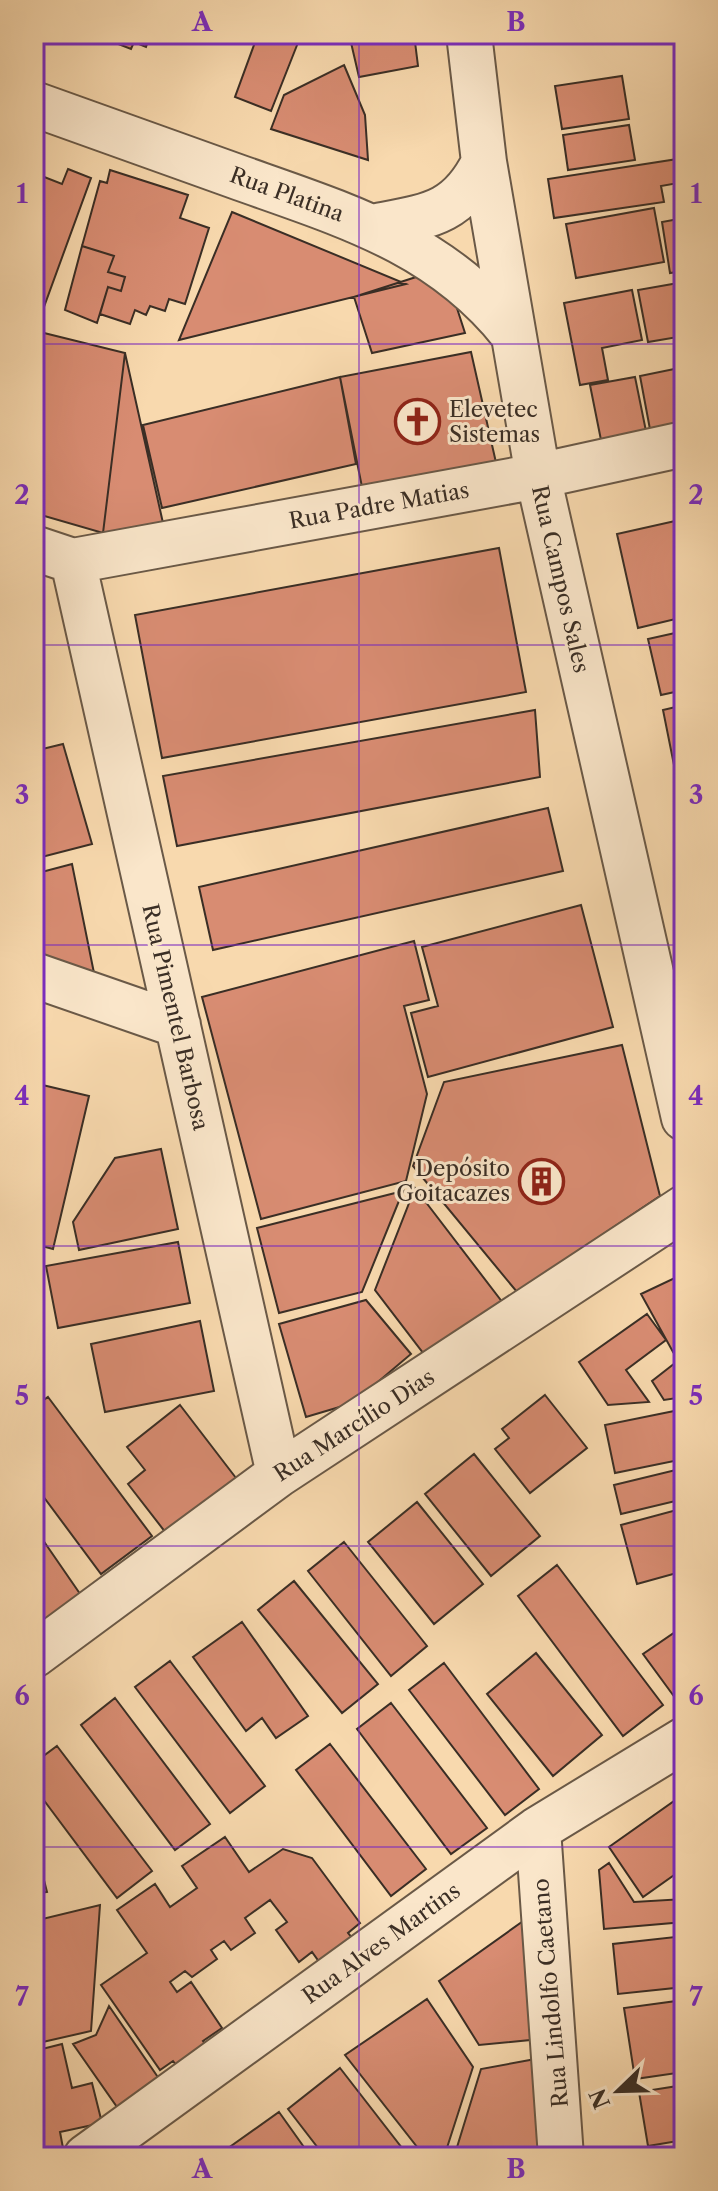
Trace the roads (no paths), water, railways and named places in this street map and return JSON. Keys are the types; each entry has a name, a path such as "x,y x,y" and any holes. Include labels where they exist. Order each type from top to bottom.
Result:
{"street":[{"name":"Rua Campos Sales","path":"469,34 484,162 538,476 684,1118"},
{"name":"Rua Platina","path":"34,104 377,226 459,278 489,304 512,333"},
{"path":"377,226 415,219 450,206 471,188 484,162"},
{"name":"Rua Padre Matias","path":"53,554 538,476 684,444"},
{"name":"Rua Pimentel Barbosa","path":"53,554 178,1025 279,1474"},
{"path":"34,975 178,1025"},
{"name":"Rua Marcílio Dias","path":"34,1655 279,1474 684,1208"},
{"name":"Rua Alves Martins","path":"86,2157 538,1829 684,1740"},
{"name":"Rua Lindolfo Caetano","path":"538,1829 561,2157"}],"place":[{"name":"Elevetec Sistemas","path":"418,422"},
{"name":"Depósito Goitacazes","path":"541,1181"}]}
